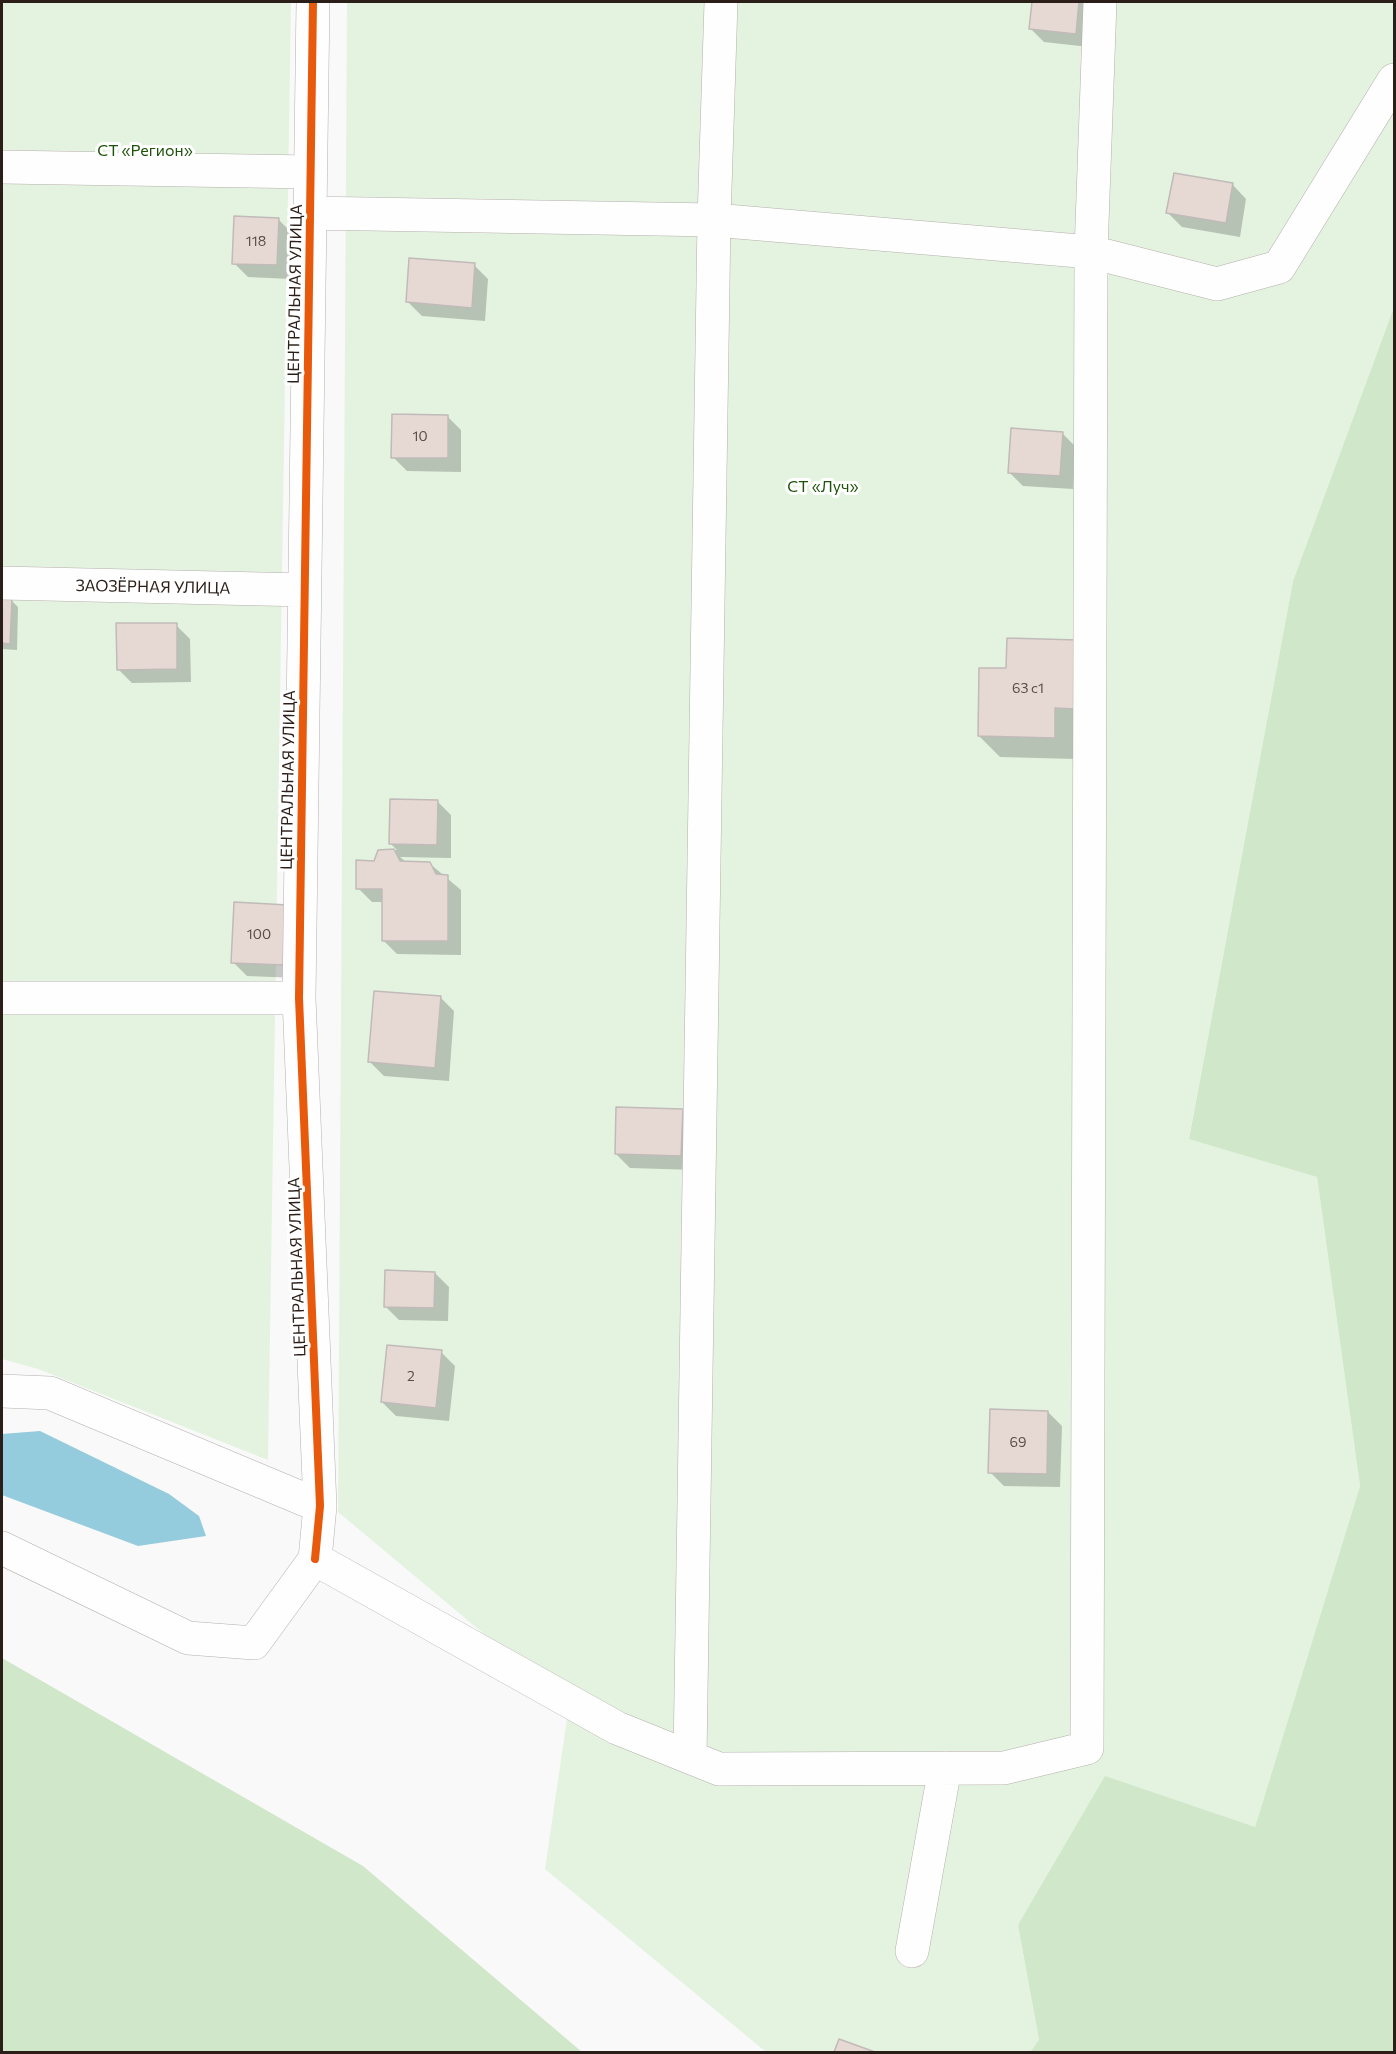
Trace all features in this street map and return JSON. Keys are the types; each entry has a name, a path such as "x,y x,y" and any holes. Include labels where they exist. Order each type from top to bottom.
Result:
{"street":[{"name":"ЦЕНТРАЛЬНАЯ УЛИЦА","path":"313,2 299,998 320,1506 315,1559"},
{"path":"690,1757 714,220 721,2"},
{"path":"2,1548 188,1638 254,1643 315,1559 617,1728 719,1769 1005,1768 1087,1748 1091,252 1100,2"},
{"path":"310,213 714,220 1091,252 1217,284 1279,267 1395,80"},
{"path":"2,167 311,172"},
{"name":"ЗАОЗЁРНАЯ УЛИЦА","path":"2,583 304,590"},
{"path":"2,998 299,998"},
{"path":"2,1391 50,1393 320,1506"},
{"path":"912,1951 945,1768"}],"green space":[{"name":"СТ «Регион»","path":"2,2 291,2 268,1460 38,1369 2,1359"},
{"name":"СТ «Луч»","path":"347,2 1394,2 1394,307 1293,581 1189,1138 1317,1177 1360,1486 1255,1827 1018,1925 1039,2040 1030,2052 766,2052 545,1869 569,1705 338,1512"},
{"path":"1394,307 1394,2052 1030,2052 1039,2040 1018,1925 1105,1776 1255,1827 1360,1486 1317,1177 1189,1139 1293,581"},
{"path":"2,1658 363,1866 582,2052 2,2052"}],"water":[{"path":"40,1431 169,1494 199,1516 206,1536 138,1546 2,1495 2,1434"}],"building":[{"path":"1032,2 1079,2 1076,34 1029,29"},
{"path":"1174,173 1233,183 1226,223 1166,213"},
{"path":"234,216 279,218 277,265 232,264"},
{"path":"409,258 475,263 472,308 406,302"},
{"path":"392,414 448,415 448,458 391,458"},
{"path":"1011,428 1063,432 1060,476 1008,473"},
{"path":"2,598 12,599 10,644 2,643"},
{"path":"116,623 177,623 177,669 117,670"},
{"path":"1007,638 1078,640 1076,709 1055,708 1055,738 978,736 979,668 1006,668"},
{"path":"390,799 438,800 437,845 389,844"},
{"path":"394,849 400,861 430,862 436,874 448,875 448,941 382,941 382,889 356,889 356,860 374,861 378,850"},
{"path":"234,902 288,905 285,965 231,963"},
{"path":"374,991 441,996 435,1068 368,1062"},
{"path":"616,1107 683,1109 681,1156 615,1154"},
{"path":"385,1270 435,1272 434,1308 384,1307"},
{"path":"387,1345 442,1350 436,1408 381,1402"},
{"path":"990,1409 1048,1411 1047,1474 988,1473"},
{"path":"839,2039 875,2052 834,2052"}],"cycle path":[{"path":"313,2 299,998 320,1506 315,1559"}]}
